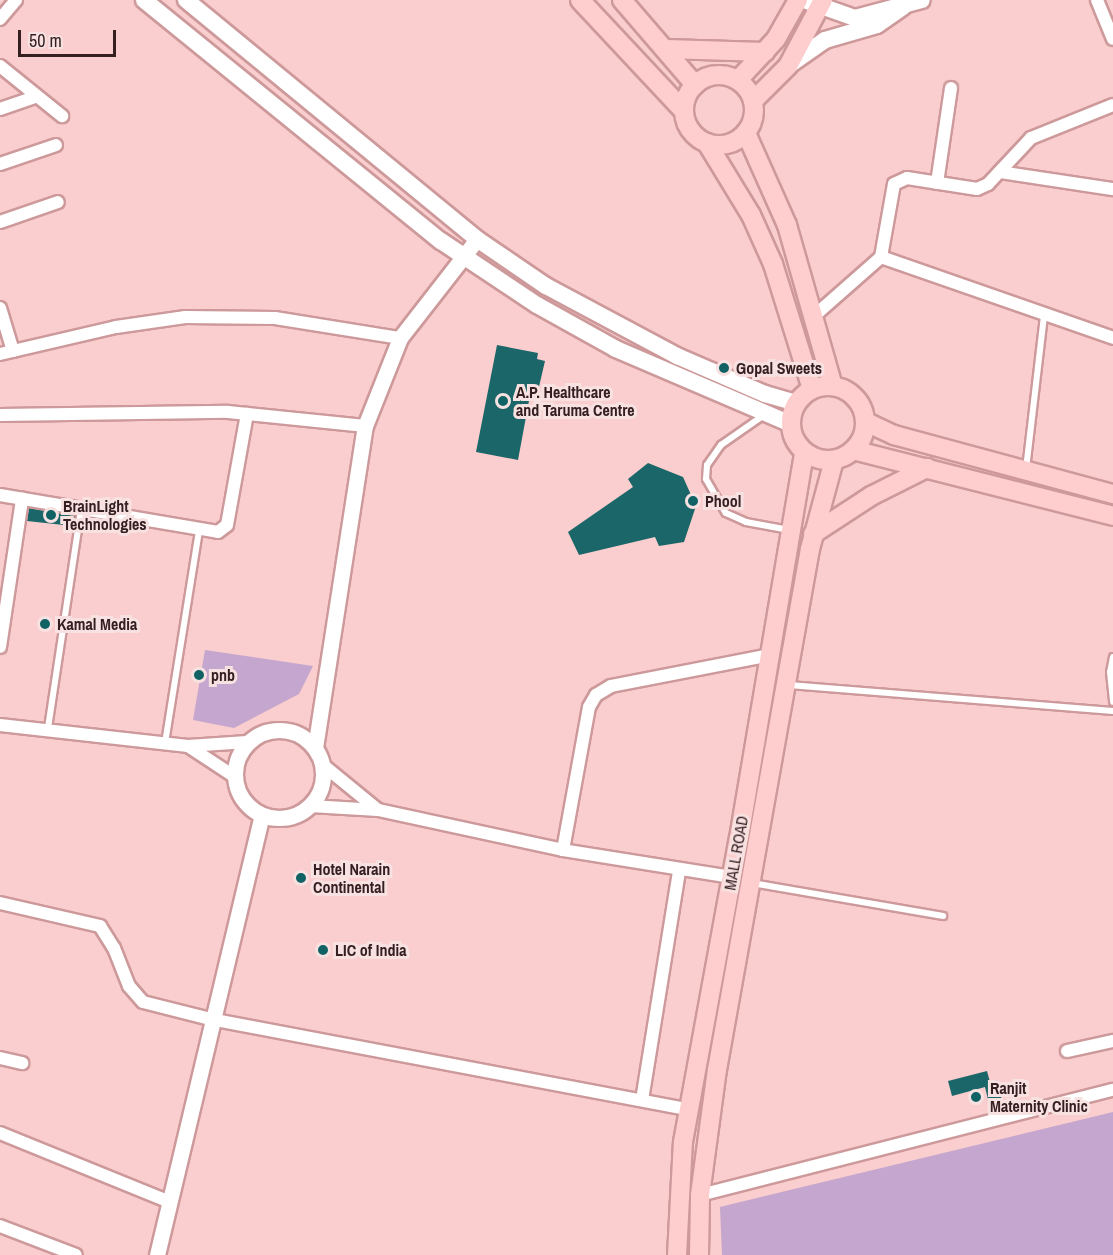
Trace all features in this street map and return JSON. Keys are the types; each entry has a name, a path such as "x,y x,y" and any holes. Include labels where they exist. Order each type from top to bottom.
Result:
{"main road":[{"path":"144,0 461,256 537,305 616,349 769,412 791,424"},
{"path":"186,0 477,239 546,286 631,333 765,394 796,403"},
{"path":"580,0 684,111 689,127 707,143 751,215 773,264 812,389"},
{"path":"622,0 695,85"},
{"path":"739,79 765,52 798,0"},
{"path":"788,66 815,2 855,18 903,7 922,0"},
{"path":"753,101 788,66 825,40 877,25 903,7"},
{"path":"666,49 765,52"},
{"path":"684,111 687,95 695,85 713,75 739,79 753,101 753,118 746,133 732,142 707,143"},
{"path":"746,133 787,225 833,386"},
{"path":"833,386 852,394 859,402 866,422 860,442 853,450 834,460 804,452 792,434 791,424 796,403 812,389 833,386"},
{"path":"866,422 894,435 1113,494"},
{"path":"853,450 1113,516"},
{"name":"MALL ROAD","path":"677,1255 678,1185 688,1109 732,877 804,452"},
{"name":"MALL ROAD","path":"699,1255 700,1195 717,1070 813,534 834,460"},
{"path":"813,534 871,496 927,468"}],"street":[{"path":"0,19 16,0"},
{"path":"1096,0 1113,39"},
{"path":"0,66 63,116"},
{"path":"937,183 951,88"},
{"path":"0,109 37,96"},
{"path":"814,316 881,257 894,184 907,178 977,189 1000,172 1031,138 1113,105"},
{"path":"0,164 56,146"},
{"path":"1000,172 1113,189"},
{"path":"0,222 58,202"},
{"path":"315,748 319,704 365,426 400,338 461,256 477,239"},
{"path":"881,257 1113,338"},
{"path":"0,308 13,351"},
{"path":"0,354 116,327 185,317 275,318 400,338"},
{"path":"0,415 247,414 365,426"},
{"path":"0,495 218,532 226,525 247,414"},
{"path":"0,647 22,499"},
{"path":"563,850 588,706 596,695 611,686 771,654"},
{"path":"297,732 319,704"},
{"path":"0,725 48,728 188,746 247,742"},
{"path":"323,765 321,787 310,806 293,816 262,815 249,806 238,792 235,777 236,763 247,742 260,733 278,729 297,732 315,748 323,765 378,810"},
{"path":"188,746 235,777"},
{"path":"310,806 378,810 563,850 732,877"},
{"path":"157,1255 210,1019 262,815"},
{"path":"642,1101 679,870"},
{"path":"0,903 91,921 106,933 136,996 210,1019 688,1109"},
{"path":"1067,1051 1113,1041"},
{"path":"0,1058 22,1063"},
{"path":"700,1195 1113,1090"},
{"path":"0,1133 170,1203"},
{"path":"0,1226 76,1255"}],"lane":[{"path":"1026,469 1044,315"},
{"path":"769,412 721,445 707,465 706,479 726,513 746,522 792,531"},
{"path":"48,728 81,509"},
{"path":"165,743 199,530"},
{"path":"1113,657 1110,672 1113,702"},
{"path":"785,685 1113,711"},
{"path":"751,883 943,916"}],"shaded area":[{"path":"205,650 313,666 299,694 234,728 193,720"},
{"path":"1113,1112 1113,1255 722,1255 720,1207"}],"building":[{"path":"497,345 538,353 537,359 545,361 538,391 531,390 518,460 476,452"},
{"path":"648,463 683,477 696,506 684,542 659,546 655,537 579,555 568,532 633,487 628,479"},
{"path":"29,508 75,516 73,526 27,521"},
{"path":"987,1071 990,1082 997,1080 1004,1109 991,1112 985,1087 952,1096 948,1081"}],"place":[{"name":"Gopal Sweets","path":"724,368"},
{"name":"A.P. Healthcare and Taruma Centre","path":"503,401"},
{"name":"Phool","path":"693,501"},
{"name":"BrainLight Technologies","path":"51,515"},
{"name":"Kamal Media","path":"45,624"},
{"name":"pnb","path":"199,675"},
{"name":"Hotel Narain Continental","path":"301,878"},
{"name":"LIC of India","path":"323,950"},
{"name":"Ranjit Maternity Clinic","path":"976,1097"}]}
